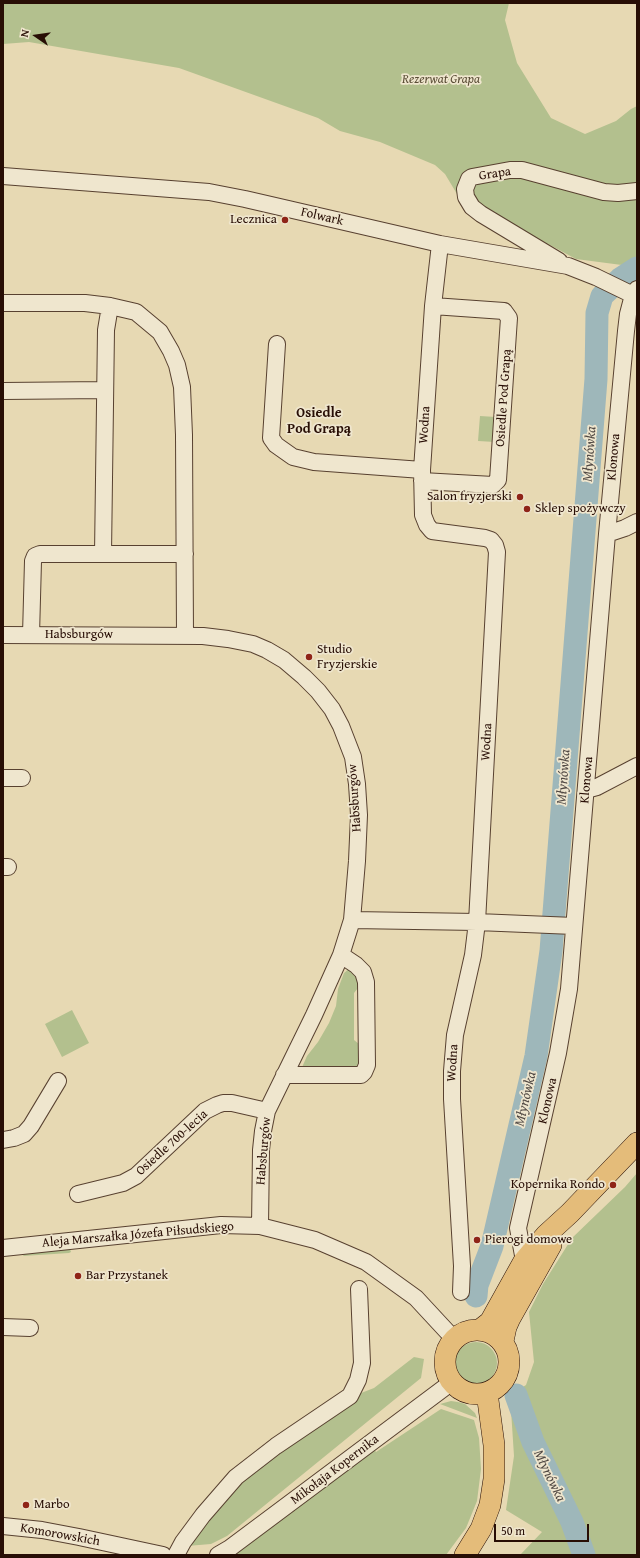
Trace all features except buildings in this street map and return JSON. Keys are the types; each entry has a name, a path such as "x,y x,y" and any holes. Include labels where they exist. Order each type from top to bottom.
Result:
{"main road":[{"path":"481,1329 490,1322 498,1311 524,1261 546,1235 570,1213 637,1143"},
{"path":"503,1341 506,1327 510,1318 570,1213"},
{"path":"481,1329 493,1333 503,1341 508,1350 510,1361 509,1371 497,1388 488,1393 468,1393 459,1389 452,1382 447,1374 445,1356 448,1347 454,1339 466,1331 481,1329"},
{"path":"465,1555 481,1529 490,1506 494,1479 494,1445 488,1393"}],"street":[{"name":"Grapa","path":"568,266 481,214 472,207 466,197 465,189 469,179 472,177 510,170 522,170 604,192 618,193 637,191"},
{"name":"Folwark","path":"3,176 209,192 440,244 568,266 631,291"},
{"name":"Wodna","path":"440,244 433,306 422,476 423,515 427,525 432,531 485,538 491,540 495,545 497,552 477,922 473,955 455,1035 452,1071 452,1099 462,1266 461,1292"},
{"name":"Klonowa","path":"524,1261 518,1228 558,1054 569,990 607,534 631,291"},
{"path":"3,302 84,303 110,306 136,312 160,332 177,365 182,387 184,421 185,635"},
{"path":"103,554 106,330 110,306"},
{"name":"Osiedle Pod Grapą","path":"278,344 271,438 276,445 293,457 314,462 493,485 498,480 509,318 504,311 433,306"},
{"path":"3,391 105,390"},
{"path":"607,534 637,522"},
{"path":"31,635 33,561 35,556 40,554 185,554"},
{"name":"Habsburgów","path":"3,635 185,635 228,639 252,644 267,650 284,660 304,677 318,690 332,709 341,726 353,757 357,784 359,815 352,920 342,955 267,1111 262,1131 260,1226"},
{"path":"586,790 597,788 637,766"},
{"path":"3,778 22,778"},
{"path":"352,920 477,922 574,926"},
{"path":"284,1075 361,1075 364,1072 367,1065 366,982 363,972 342,955"},
{"path":"3,1140 24,1134 32,1126 58,1081"},
{"name":"Osiedle 700-lecia","path":"78,1194 123,1183 136,1176 205,1111 217,1105 232,1103 267,1111"},
{"name":"Aleja Marszałka Józefa Piłsudskiego","path":"3,1248 221,1225 260,1226 315,1240 366,1262 416,1298 454,1339"},
{"path":"176,1555 183,1542 203,1515 236,1477 276,1446 350,1396 358,1380 362,1363 359,1289"},
{"path":"3,1327 30,1328"},
{"name":"Mikołaja Kopernika","path":"218,1555 230,1548 452,1382"},
{"name":"Komorowskich","path":"3,1526 50,1531 146,1553 163,1555"}],"green space":[{"name":"Rezerwat Grapa","path":"3,3 509,3 505,20 517,63 551,118 585,134 616,121 637,106 637,267 576,259 548,244 522,238 460,188 457,194 445,174 435,165 380,142 340,131 318,118 179,68 29,42 3,44"},
{"path":"480,416 496,417 495,442 478,441"},
{"path":"350,968 362,983 354,993 354,1040 364,1048 358,1064 355,1069 300,1072 307,1056 318,1042 329,1023 336,1006 338,989 344,973"},
{"path":"72,1010 89,1043 62,1057 45,1024"},
{"path":"637,1173 637,1555 520,1555 542,1532 506,1510 514,1456 510,1395 526,1385 534,1362 529,1312 543,1284 572,1238 625,1187"},
{"path":"70,1249 71,1252 69,1253 23,1256 25,1253"},
{"path":"476,1342 491,1348 497,1363 491,1378 476,1384 461,1378 455,1363 461,1348"},
{"path":"414,1357 424,1359 421,1378 227,1536 211,1544 187,1546 239,1479 356,1395 374,1388"},
{"path":"451,1401 465,1404 475,1413 477,1418 440,1404"},
{"path":"441,1409 474,1420 479,1438 481,1469 477,1501 466,1528 446,1555 234,1555 374,1449 376,1452"}],"waterway":[{"name":"Młynówka","path":"476,1296 477,1285 492,1246 536,1056 551,951 596,379 597,313 602,296 620,279 637,268"},
{"name":"Młynówka","path":"516,1395 533,1442 572,1522 584,1555"}],"place":[{"name":"Lecznica","path":"285,220"},
{"name":"Salon fryzjerski","path":"520,497"},
{"name":"Sklep spożywczy","path":"527,509"},
{"name":"Studio Fryzjerskie","path":"309,657"},
{"name":"Kopernika Rondo","path":"613,1185"},
{"name":"Pierogi domowe","path":"477,1240"},
{"name":"Bar Przystanek","path":"78,1276"},
{"name":"Marbo","path":"26,1505"}],"district":[{"name":"Osiedle Pod Grapą","path":"319,422"}]}
